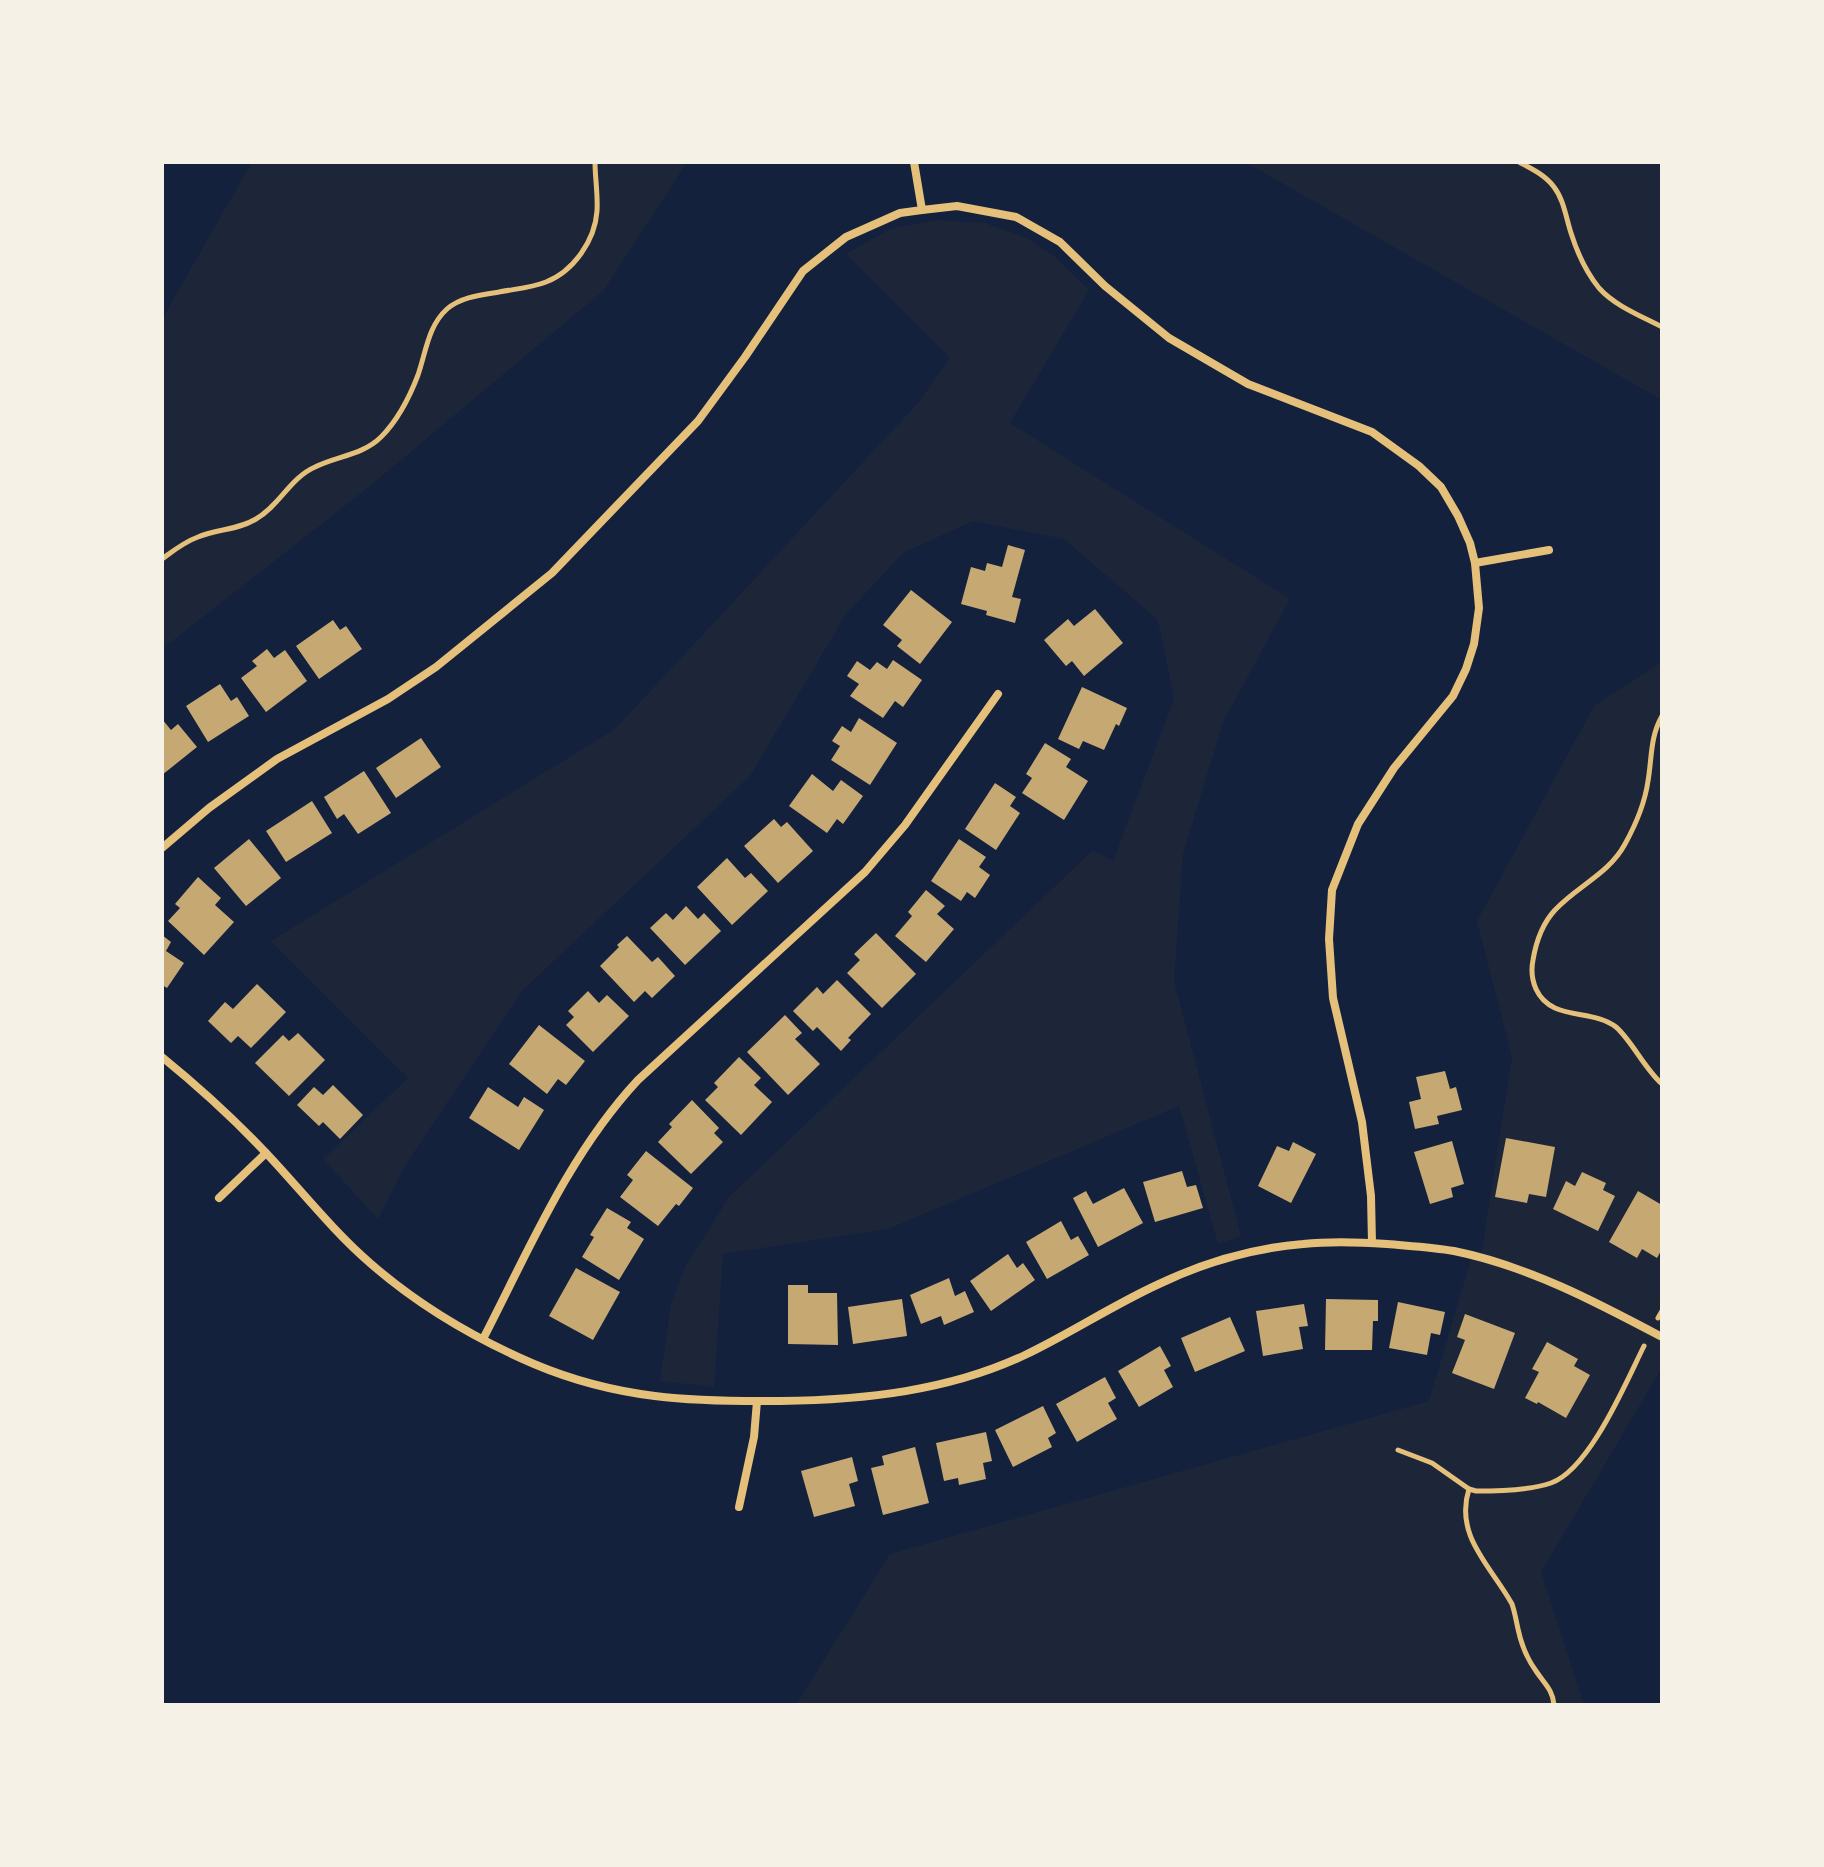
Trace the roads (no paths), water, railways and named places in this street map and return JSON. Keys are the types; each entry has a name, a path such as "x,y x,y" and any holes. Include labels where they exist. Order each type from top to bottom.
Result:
{"street":[{"path":"914,162 922,210"},
{"path":"162,848 209,808 277,759 388,699 436,667 552,573 698,421 803,271 846,237 900,213 922,210 957,206 1016,217 1060,242 1105,286 1169,338 1248,384 1372,432 1419,466 1441,487 1470,543 1477,574 1479,608 1474,644 1466,669 1453,696 1394,768 1358,824 1332,890 1329,939 1333,998 1362,1122 1371,1196 1372,1243"},
{"path":"1475,563 1549,550"},
{"path":"483,1339 563,1184 616,1104 638,1080 865,872 905,825 998,694"},
{"path":"162,1057 216,1103 371,1264 437,1312 483,1339 569,1378 642,1396 810,1400 879,1395 962,1379 1024,1355 1162,1282 1220,1261 1275,1248 1334,1242 1429,1247 1481,1258 1566,1289 1662,1337"},
{"path":"219,1198 266,1153"},
{"path":"739,1507 754,1437 757,1401"}],"lane":[{"path":"162,559 187,541 260,518 311,468 357,452 378,440 393,423 409,395 432,327 447,309 467,298 547,282 566,269 587,245 592,234 597,207 595,162"},
{"path":"1519,162 1544,177 1557,190 1577,250 1600,288 1633,313 1662,327"},
{"path":"1662,716 1654,732 1645,794 1626,844 1607,868 1571,894 1547,919 1535,948 1532,965 1533,981 1546,1003 1561,1011 1601,1019 1616,1027 1662,1084"},
{"path":"1658,1318 1662,1311"},
{"path":"1398,1450 1432,1463 1469,1489 1486,1491 1553,1483 1567,1474 1601,1430 1644,1346"},
{"path":"1469,1489 1465,1513 1471,1539 1512,1604 1525,1649 1553,1696 1554,1705"}]}
